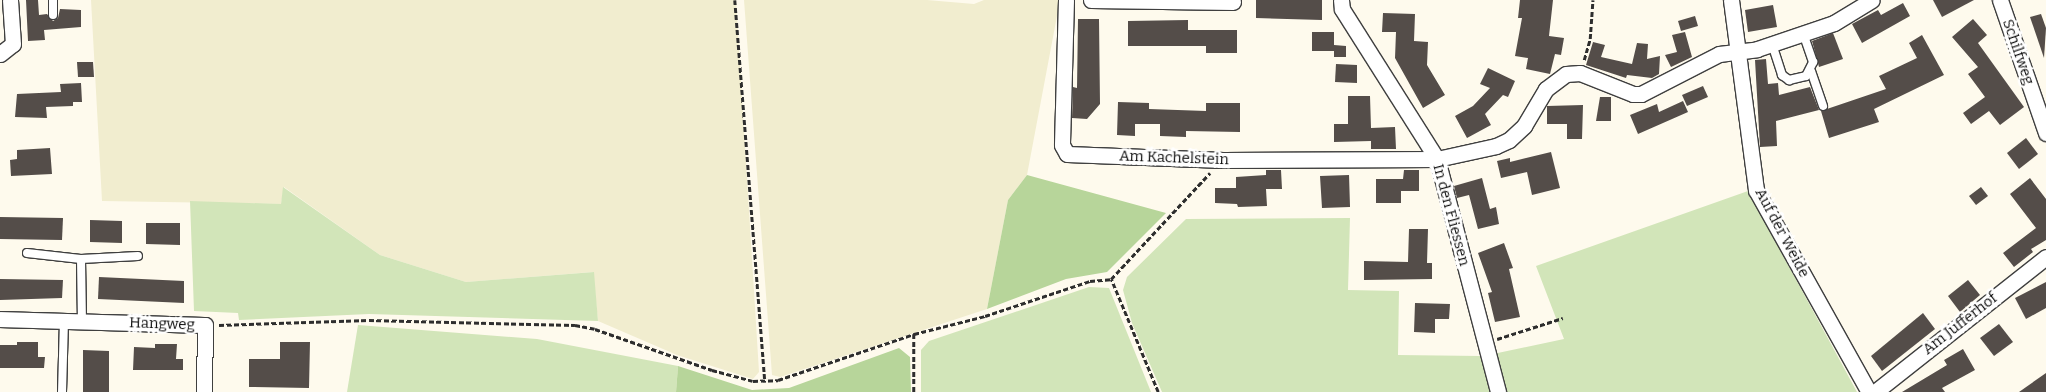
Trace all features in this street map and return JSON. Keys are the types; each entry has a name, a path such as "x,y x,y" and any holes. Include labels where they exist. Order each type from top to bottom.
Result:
{"street":[{"path":"0,54 13,44 10,0"},
{"name":"Am Kachelstein","path":"1066,0 1062,144 1067,154 1223,160 1437,159 1509,140 1524,126 1546,89 1566,74 1580,73"},
{"path":"1091,0 1233,2"},
{"name":"In den Fliessen","path":"1341,0 1342,9 1437,159 1498,392"},
{"name":"Auf der Weide","path":"1731,0 1756,190 1869,392"},
{"path":"1580,73 1633,94 1642,94 1719,54 1772,44 1834,22 1872,0"},
{"name":"Schilfweg","path":"2000,0 2046,133"},
{"name":"Am Jufferhof","path":"1875,392 2046,257"},
{"name":"Hangweg","path":"0,319 205,325 204,392"}],"lane":[{"path":"53,0 54,15"},
{"path":"1803,33 1813,62 1811,70 1823,106"},
{"path":"1772,44 1782,75 1796,80 1811,70"},
{"path":"27,253 81,259 138,256"},
{"path":"81,259 82,321"},
{"path":"62,392 64,321"}],"path":[{"path":"735,0 765,381"},
{"path":"1580,73 1590,39 1593,0"},
{"path":"205,325 369,320 575,325 595,329 712,370 765,381 778,380 914,334 985,316 1090,282 1110,279 1223,160"},
{"path":"1110,279 1158,392"},
{"path":"1484,343 1563,318"},
{"path":"914,334 914,392"}],"shaded area":[{"path":"91,0 736,0 759,372 753,379 677,355 598,321 593,272 466,282 380,255 284,187 281,204 102,201"},
{"path":"744,0 927,0 974,4 984,0 1060,0 1027,175 1008,200 987,309 780,377 772,375"}],"green space":[{"path":"1027,175 1166,213 1107,272 1066,279 987,309 1008,200"},
{"path":"283,187 380,255 466,282 594,272 598,321 369,314 239,320 238,313 194,311 190,201 281,204"},
{"path":"1748,191 1857,392 1504,392 1493,354 1564,339 1536,266"},
{"path":"1350,218 1348,290 1399,291 1398,355 1480,356 1491,392 1162,392 1132,323 1123,290 1127,277 1186,219"},
{"path":"1089,287 1109,288 1151,392 921,392 921,350 929,341"},
{"path":"358,325 537,339 678,366 676,392 347,392"},
{"path":"899,348 910,357 911,392 676,392 678,366 752,390 789,388"}],"building":[{"path":"26,0 38,0 39,15 47,14 53,21 58,18 60,9 81,10 81,27 44,30 45,40 28,41"},
{"path":"1256,0 1322,0 1322,20 1256,18"},
{"path":"1520,0 1553,0 1549,36 1564,38 1561,55 1555,54 1550,74 1526,69 1528,58 1515,56 1522,18 1518,18"},
{"path":"1933,0 1974,0 1942,17"},
{"path":"1903,3 1910,16 1862,43 1852,24 1878,10 1881,15"},
{"path":"1773,5 1777,27 1748,32 1745,10"},
{"path":"1383,13 1415,14 1414,41 1428,42 1427,65 1445,95 1423,108 1395,58 1396,32 1382,32"},
{"path":"2041,14 2046,28 2044,58 2030,17"},
{"path":"1695,16 1698,26 1681,31 1678,21"},
{"path":"1078,19 1099,19 1100,104 1087,119 1072,118 1073,87 1077,88"},
{"path":"1973,19 1987,35 1978,43 2024,107 2000,125 1989,111 1971,124 1963,113 1985,97 1968,74 1978,67 1952,37"},
{"path":"1188,20 1188,30 1237,30 1237,53 1206,53 1206,46 1128,46 1128,21"},
{"path":"1312,32 1334,32 1334,45 1346,46 1346,57 1334,57 1334,51 1312,51"},
{"path":"1685,32 1692,57 1671,67 1665,55 1677,52 1672,35"},
{"path":"1833,33 1843,59 1819,67 1812,41"},
{"path":"1922,35 1944,75 1874,109 1879,122 1829,138 1821,111 1886,89 1879,76 1917,58 1909,43"},
{"path":"1593,42 1605,45 1601,57 1632,64 1637,43 1648,44 1647,59 1660,56 1659,74 1652,78 1627,75 1626,78 1586,65"},
{"path":"1766,59 1768,84 1778,83 1779,95 1810,87 1819,110 1776,121 1777,146 1760,147 1755,60"},
{"path":"77,62 93,62 94,77 78,77"},
{"path":"1336,64 1357,65 1357,83 1335,82"},
{"path":"1488,68 1515,81 1508,97 1503,95 1485,114 1491,125 1467,138 1455,116 1473,106 1490,88 1480,84"},
{"path":"81,83 82,102 73,102 73,106 46,107 47,118 15,117 17,94 61,92 60,84"},
{"path":"1703,86 1708,97 1687,106 1682,95"},
{"path":"1348,96 1370,96 1371,128 1395,127 1396,149 1371,149 1371,141 1334,142 1334,124 1348,124"},
{"path":"1600,97 1611,97 1611,121 1596,121"},
{"path":"1683,101 1688,112 1638,134 1630,115 1657,104 1659,112"},
{"path":"1118,102 1149,103 1149,109 1206,111 1206,103 1240,103 1240,132 1186,131 1186,137 1160,136 1160,124 1135,124 1135,136 1117,135"},
{"path":"1583,105 1582,139 1567,139 1567,124 1547,124 1547,106"},
{"path":"2026,138 2038,154 2019,169 2007,153"},
{"path":"50,148 52,174 11,176 10,160 17,159 17,150"},
{"path":"1551,152 1560,188 1532,195 1527,172 1501,178 1497,161 1510,158 1510,162"},
{"path":"1266,170 1281,170 1282,189 1266,189 1267,206 1238,207 1237,204 1215,203 1215,188 1236,188 1236,177 1266,175"},
{"path":"1404,170 1419,170 1419,191 1401,191 1401,203 1376,203 1376,179 1403,179"},
{"path":"1349,175 1350,207 1322,208 1320,176"},
{"path":"1482,178 1490,209 1496,207 1499,224 1478,229 1469,195 1457,198 1454,186"},
{"path":"2030,178 2046,199 2046,240 2031,249 2033,252 2014,267 2003,253 2036,228 2010,194"},
{"path":"1981,187 1988,196 1976,205 1969,196"},
{"path":"0,217 63,218 62,240 0,239"},
{"path":"90,220 122,221 122,243 90,242"},
{"path":"146,223 180,223 180,245 146,244"},
{"path":"1409,229 1428,229 1427,263 1432,263 1432,279 1364,280 1364,261 1408,262"},
{"path":"1504,243 1513,268 1509,269 1520,317 1495,322 1488,293 1492,292 1478,253"},
{"path":"99,277 184,281 184,303 98,299"},
{"path":"0,279 63,280 62,298 0,300"},
{"path":"1968,280 1980,295 1960,312 1948,296"},
{"path":"2046,282 2046,308 2026,319 2015,298"},
{"path":"1415,303 1450,304 1449,319 1435,319 1435,333 1414,332"},
{"path":"1923,313 1935,329 1882,371 1871,356"},
{"path":"1999,324 2013,342 1994,356 1980,338"},
{"path":"17,342 38,342 38,357 45,357 44,368 0,368 0,345 17,345"},
{"path":"280,342 310,342 309,388 249,387 249,359 280,359"},
{"path":"155,344 177,344 176,359 183,359 183,370 133,370 134,347 155,348"},
{"path":"1963,349 1975,370 1942,388 1945,392 1902,392 1947,365 1944,360"},
{"path":"83,350 109,351 109,392 83,392"},
{"path":"2046,373 2046,392 2019,392"}]}
